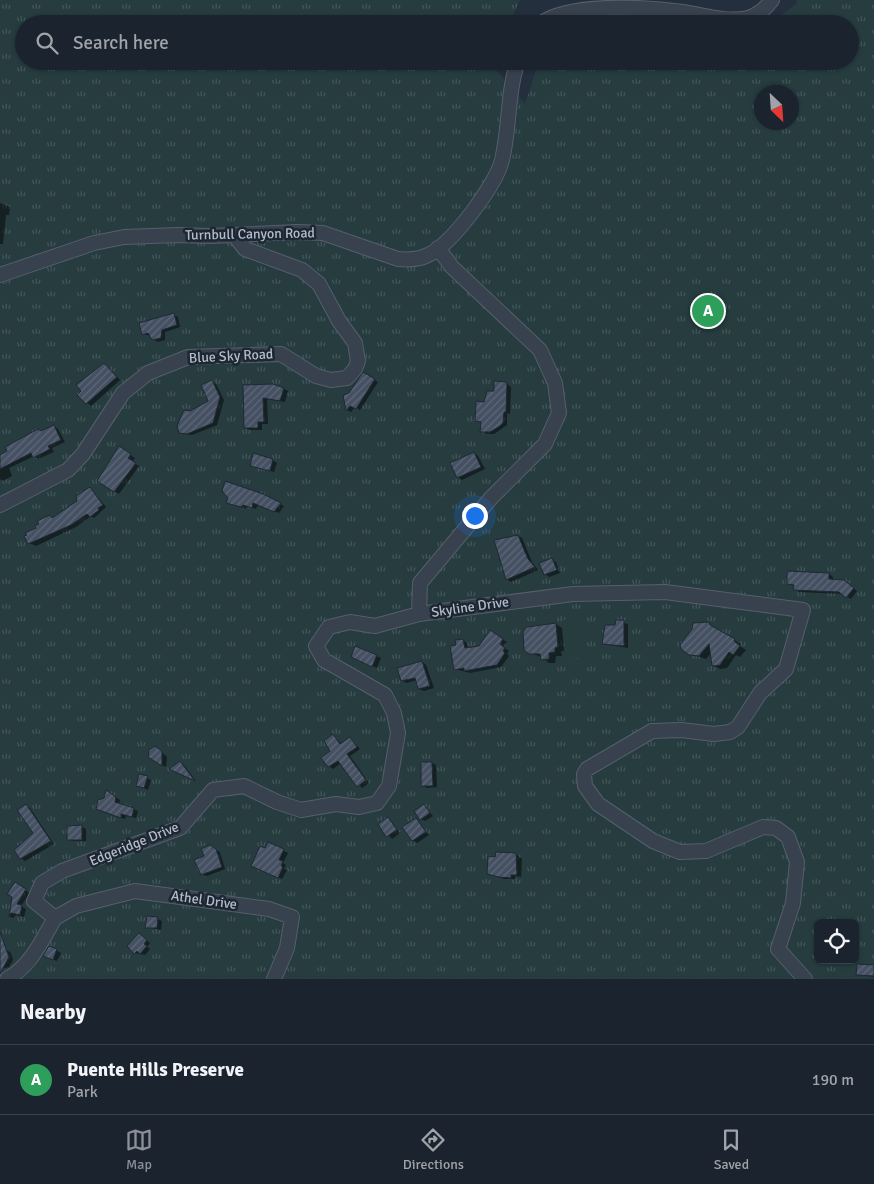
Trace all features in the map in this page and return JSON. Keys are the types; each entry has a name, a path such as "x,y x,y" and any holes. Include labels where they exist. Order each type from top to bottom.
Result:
{"street":[{"path":"756,15 772,0"},
{"path":"556,15 594,9 668,10 708,15"},
{"name":"Turnbull Canyon Road","path":"0,275 94,243 124,238 297,232 323,233 383,255 409,260 428,255 438,248 478,205 499,169 516,70"},
{"name":"Blue Sky Road","path":"0,505 68,470 83,454 123,393 148,373 188,357 281,354 316,376 330,380 347,378 355,369 358,360 355,343 339,322 319,284 302,270 245,249 234,235"},
{"name":"Skyline Drive","path":"438,248 452,267 540,350 554,383 559,413 544,444 491,498 420,583 419,614 573,594 665,592 803,610 786,669 760,693 738,727 730,732 714,734 680,730 652,731 587,769 584,774 585,786 598,804 653,840 680,852 706,850 763,827 776,828 788,837 797,862 793,903 778,949 805,979"},
{"name":"Edgeridge Drive","path":"55,918 34,901 42,883 62,872 180,828 213,790 244,786 277,802 301,810 336,804 359,807 377,803 389,786 398,733 394,713 385,695 324,660 316,646 329,628 350,622 375,626 419,614"},
{"name":"Athel Drive","path":"55,918 76,906 136,891 269,909 292,918 288,948 274,979"},
{"path":"8,979 18,974 35,954 55,918"}],"green space":[{"path":"0,0 520,0 513,15 15,15 15,70 496,70 525,104 536,70 859,70 859,15 782,15 796,4 797,0 874,0 874,979 0,979"},
{"path":"580,618 584,658 566,659 562,620"}],"building":[{"path":"174,313 177,325 162,330 161,338 152,340 148,333 142,335 139,323"},
{"path":"104,363 117,377 86,404 77,395 81,391 76,385"},
{"path":"363,372 375,379 356,409 350,406 346,411 343,395 349,393"},
{"path":"212,380 220,397 213,423 187,434 179,433 177,426 184,410 190,411 208,401 201,385"},
{"path":"494,381 506,382 507,384 506,412 504,412 503,423 490,432 480,432 481,422 475,421 476,401 484,402 487,391 494,391"},
{"path":"273,384 284,388 280,401 263,398 264,422 258,422 258,428 244,428 243,385"},
{"path":"54,425 61,440 48,446 50,449 33,458 31,453 0,469 0,455 7,451 5,447 38,429 41,431"},
{"path":"119,446 131,454 128,458 136,463 114,492 97,481"},
{"path":"474,452 481,467 457,478 450,463"},
{"path":"253,453 273,459 270,471 250,466"},
{"path":"225,481 263,494 281,503 274,512 253,503 252,508 226,503 228,498 222,491"},
{"path":"90,487 103,505 98,508 99,510 90,517 87,514 71,525 28,544 24,536 27,535 25,533 36,528 35,526 39,524 37,521 50,515 52,518 77,501 76,496"},
{"path":"518,535 528,559 535,567 506,580 494,540"},
{"path":"552,558 557,570 544,575 539,563"},
{"path":"787,571 829,573 829,579 844,580 854,588 846,598 839,592 793,590 794,585 787,584"},
{"path":"616,620 624,620 624,646 602,644 605,625 615,625"},
{"path":"709,622 710,625 735,639 734,641 740,646 733,655 729,652 720,665 712,666 709,644 699,656 689,655 681,649 680,645 692,629 693,623"},
{"path":"556,623 558,647 555,648 555,652 549,653 549,659 541,660 540,654 529,654 524,650 523,632 527,627"},
{"path":"490,630 503,639 500,644 505,648 503,651 505,653 497,665 464,671 464,668 454,670 450,646 456,645 455,640 463,639 465,648 479,646"},
{"path":"355,646 377,655 372,667 351,657"},
{"path":"422,661 430,686 418,689 415,678 401,681 397,668"},
{"path":"333,734 340,744 350,737 357,747 347,754 366,780 357,787 338,761 328,767 321,758 330,751 324,741"},
{"path":"155,746 162,751 162,766 148,757 149,750"},
{"path":"180,761 195,781 169,769"},
{"path":"421,762 432,762 433,786 421,786"},
{"path":"139,774 148,776 144,788 136,786"},
{"path":"106,790 116,797 115,802 134,808 132,817 121,814 121,818 96,809 98,800 104,798"},
{"path":"26,804 51,841 20,859 14,850 33,833 17,810"},
{"path":"424,804 430,813 420,820 414,811"},
{"path":"388,817 397,830 386,837 378,824"},
{"path":"416,818 426,832 412,841 402,827"},
{"path":"82,825 82,840 67,840 67,826"},
{"path":"268,842 284,849 279,860 283,861 281,866 283,867 278,878 251,866 260,846 265,848"},
{"path":"210,845 216,849 222,867 201,875 194,860 204,856 201,849"},
{"path":"496,852 516,853 517,875 511,875 511,878 487,874 488,856 495,857"},
{"path":"15,882 26,889 17,904 22,905 20,915 11,913 9,917 12,897 7,894"},
{"path":"147,916 158,917 157,928 145,928"},
{"path":"0,932 9,957 0,974"},
{"path":"139,933 147,940 144,944 147,946 140,954 137,951 134,954 127,946"},
{"path":"49,946 57,949 53,960 43,956"},
{"path":"857,964 874,965 874,976 856,975"}],"place":[{"name":"Puente Hills Preserve","path":"708,311"}]}
